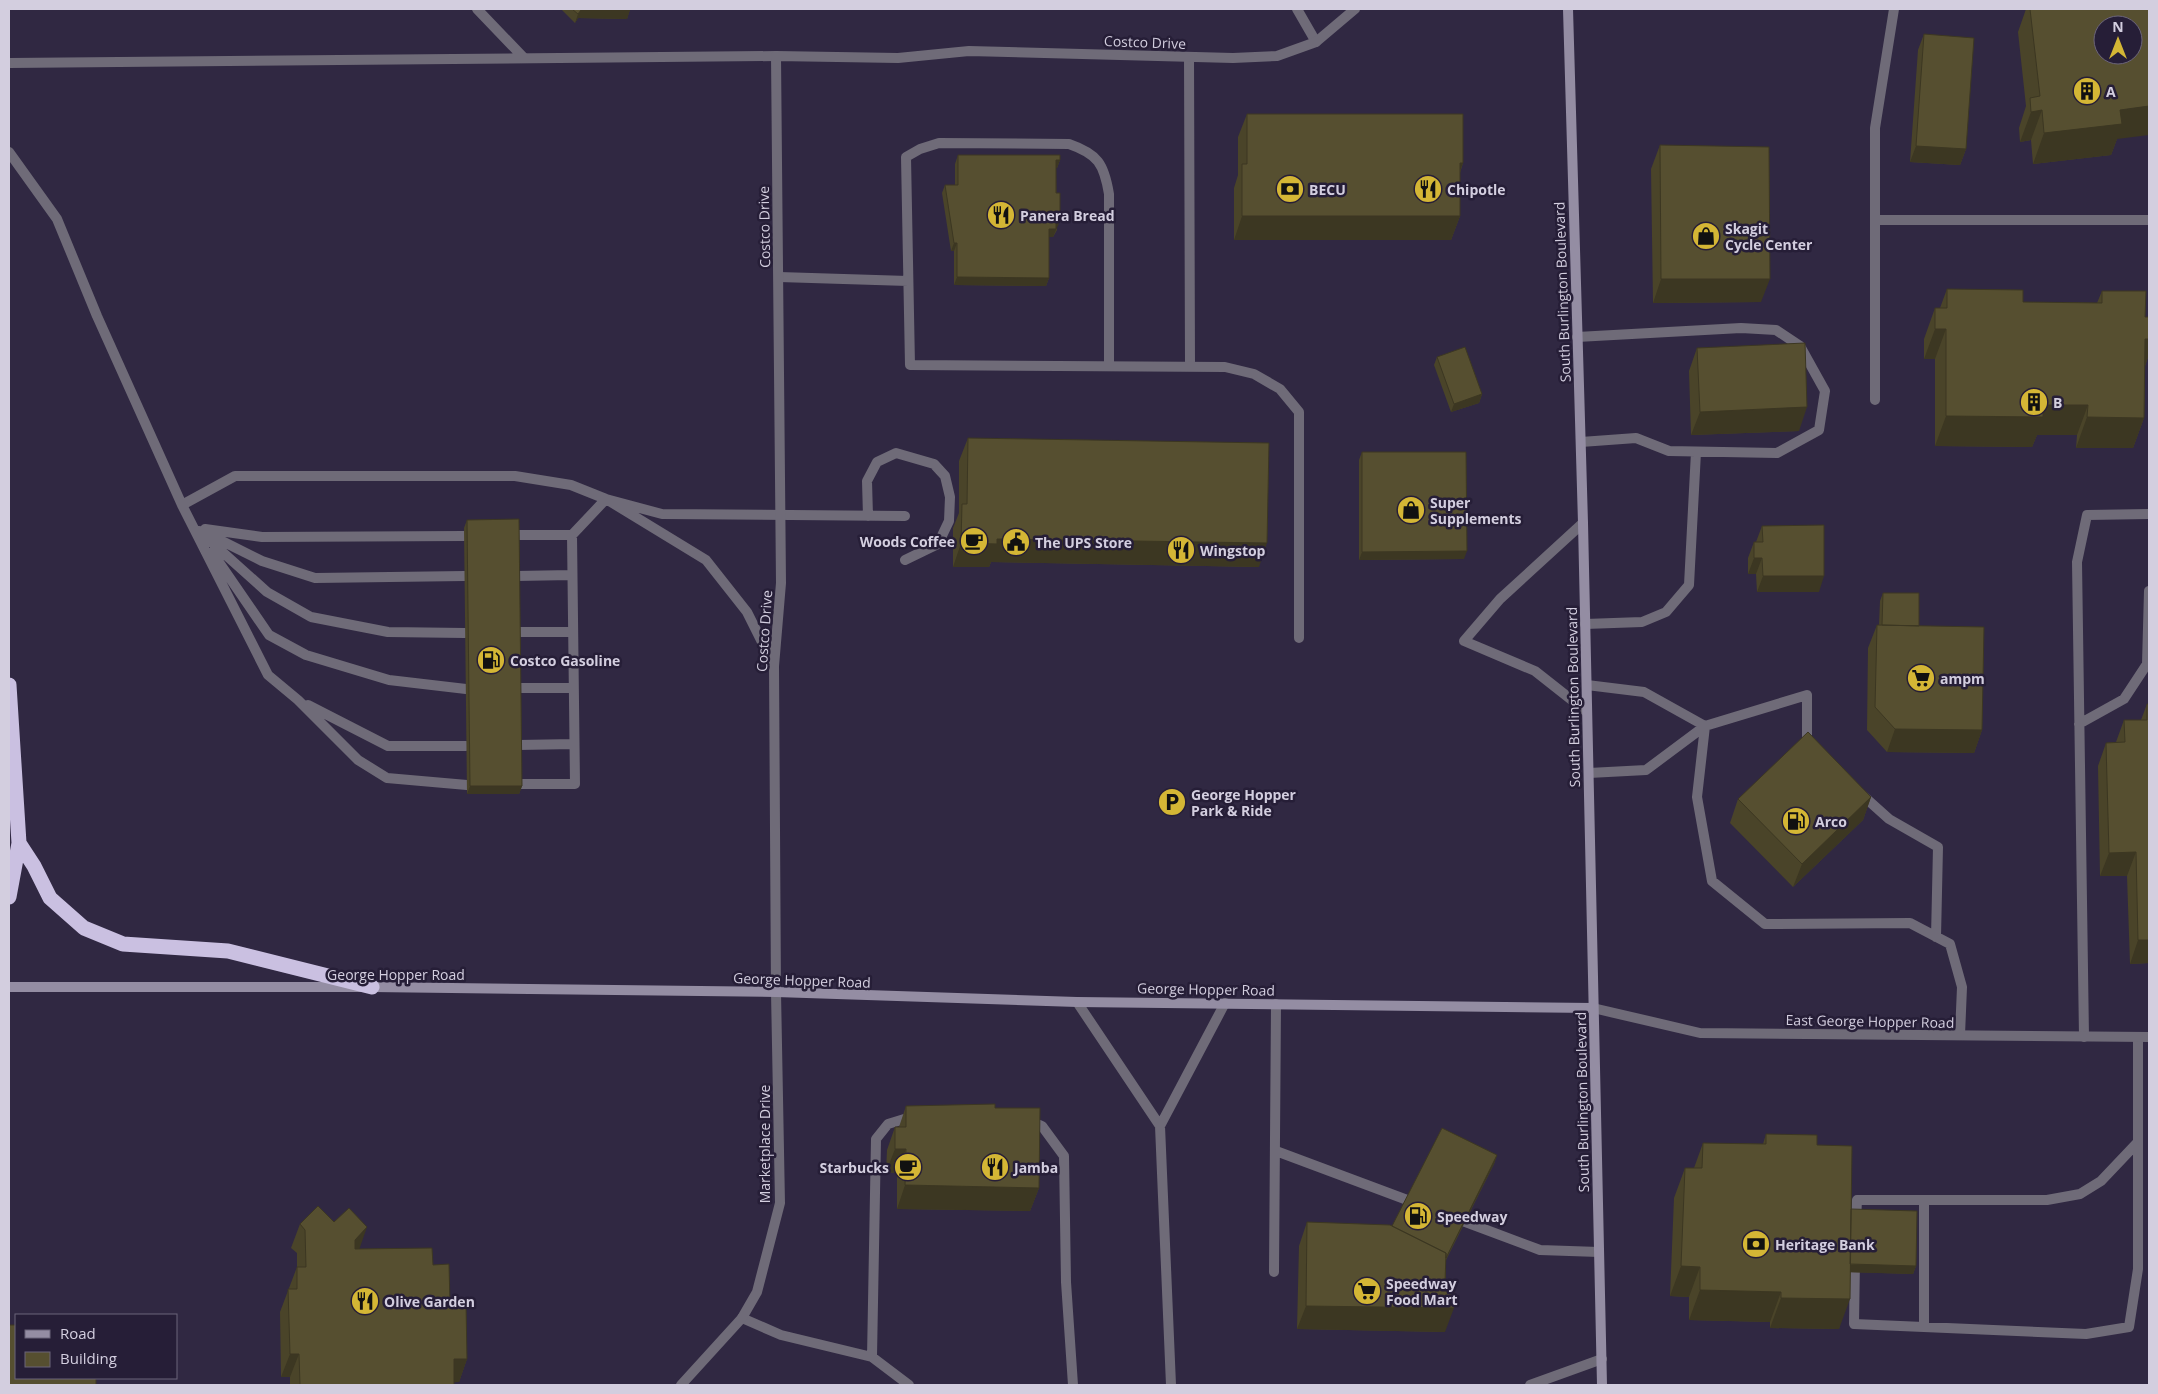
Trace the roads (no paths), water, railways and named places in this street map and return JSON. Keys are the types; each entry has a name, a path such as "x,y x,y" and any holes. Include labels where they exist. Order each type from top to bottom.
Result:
{"highway":[{"path":"9,685 18,843 9,897"},
{"path":"18,843 34,866 50,898 84,928 123,944 228,951 372,987"}],"main road":[{"name":"South Burlington Boulevard","path":"1568,9 1588,712 1602,1385"},
{"name":"George Hopper Road","path":"9,987 372,987 776,992 1077,1002 1594,1008"}],"street":[{"path":"477,9 524,58"},
{"path":"1297,9 1316,42"},
{"name":"Costco Drive","path":"776,992 774,666 782,583 782,515 776,56 898,58 969,51 1233,58 1277,56 1316,42 1355,9"},
{"path":"1875,400 1875,128 1894,9"},
{"path":"9,63 776,56"},
{"path":"1189,57 1190,366"},
{"path":"1109,365 1109,194 1106,176 1099,160 1084,150 1069,144 939,143 906,157 910,365 1225,367 1254,374 1280,389 1299,412 1299,638"},
{"path":"9,152 57,219 97,316 182,505 268,675 298,700 358,760 387,778 467,785"},
{"path":"1875,220 2149,220"},
{"path":"779,277 908,281"},
{"path":"1577,337 1741,328 1776,330 1800,346 1825,391 1819,430 1777,453 1668,451 1636,438 1581,442"},
{"path":"1585,624 1642,622 1666,612 1689,585 1696,452"},
{"path":"868,516 867,481 877,462 896,453 934,464 945,476 950,497 949,521 938,544 905,560"},
{"path":"182,505 235,476 515,476 571,485 606,499 662,514 905,516"},
{"path":"518,784 575,784 572,535 606,499"},
{"path":"606,499 706,560 747,612 774,666"},
{"path":"2084,1037 2078,562 2087,515 2149,514"},
{"path":"1583,522 1500,600 1464,640 1535,671 1588,712"},
{"path":"194,527 262,537 464,536"},
{"path":"194,527 262,561 315,578 465,576"},
{"path":"194,527 267,592 311,617 388,632 466,633"},
{"path":"194,527 269,635 306,655 389,680 466,689"},
{"path":"516,535 572,535"},
{"path":"516,576 572,575"},
{"path":"2079,724 2124,700 2146,664 2149,591"},
{"path":"517,632 573,632"},
{"path":"1587,685 1644,692 1705,726"},
{"path":"518,688 573,688"},
{"path":"1589,773 1646,770 1705,726 1807,695 1807,744 1814,751"},
{"path":"298,700 388,746 466,746"},
{"path":"1705,726 1698,797 1712,881 1765,924 1910,923 1950,944 1962,987 1960,1035"},
{"path":"518,745 574,744"},
{"path":"1855,788 1889,819 1938,847 1936,937"},
{"name":"Marketplace Drive","path":"682,1385 742,1318 757,1292 780,1203 776,992"},
{"path":"1077,1002 1160,1126"},
{"path":"1171,1385 1160,1126 1224,1003"},
{"path":"1274,1272 1276,1004"},
{"name":"East George Hopper Road","path":"1594,1008 1700,1033 2149,1037"},
{"path":"1856,1247 1854,1324 2086,1334 2129,1327 2138,1269 2138,1037"},
{"path":"872,1357 875,1281 876,1139 888,1124 911,1116 920,1116"},
{"path":"1014,1118 1024,1119 1042,1126 1064,1156 1066,1282 1072,1385"},
{"path":"1856,1228 1857,1200 2047,1200 2080,1194 2101,1181 2138,1142"},
{"path":"1276,1151 1540,1250 1599,1252"},
{"path":"1924,1200 1924,1327"},
{"path":"742,1318 781,1336 872,1357 909,1385"},
{"path":"1530,1385 1602,1358"}],"place":[{"name":"A","path":"2087,91"},
{"name":"BECU","path":"1290,189"},
{"name":"Chipotle","path":"1428,189"},
{"name":"Panera Bread","path":"1001,215"},
{"name":"Skagit Cycle Center","path":"1706,236"},
{"name":"B","path":"2034,402"},
{"name":"Super Supplements","path":"1411,510"},
{"name":"Woods Coffee","path":"974,541"},
{"name":"The UPS Store","path":"1016,542"},
{"name":"Wingstop","path":"1181,550"},
{"name":"Costco Gasoline","path":"491,660"},
{"name":"ampm","path":"1921,678"},
{"name":"George Hopper Park & Ride","path":"1172,802"},
{"name":"Arco","path":"1796,821"},
{"name":"Starbucks","path":"908,1167"},
{"name":"Jamba","path":"995,1167"},
{"name":"Speedway","path":"1418,1216"},
{"name":"Heritage Bank","path":"1756,1244"},
{"name":"Speedway Food Mart","path":"1367,1291"},
{"name":"Olive Garden","path":"365,1301"}]}
